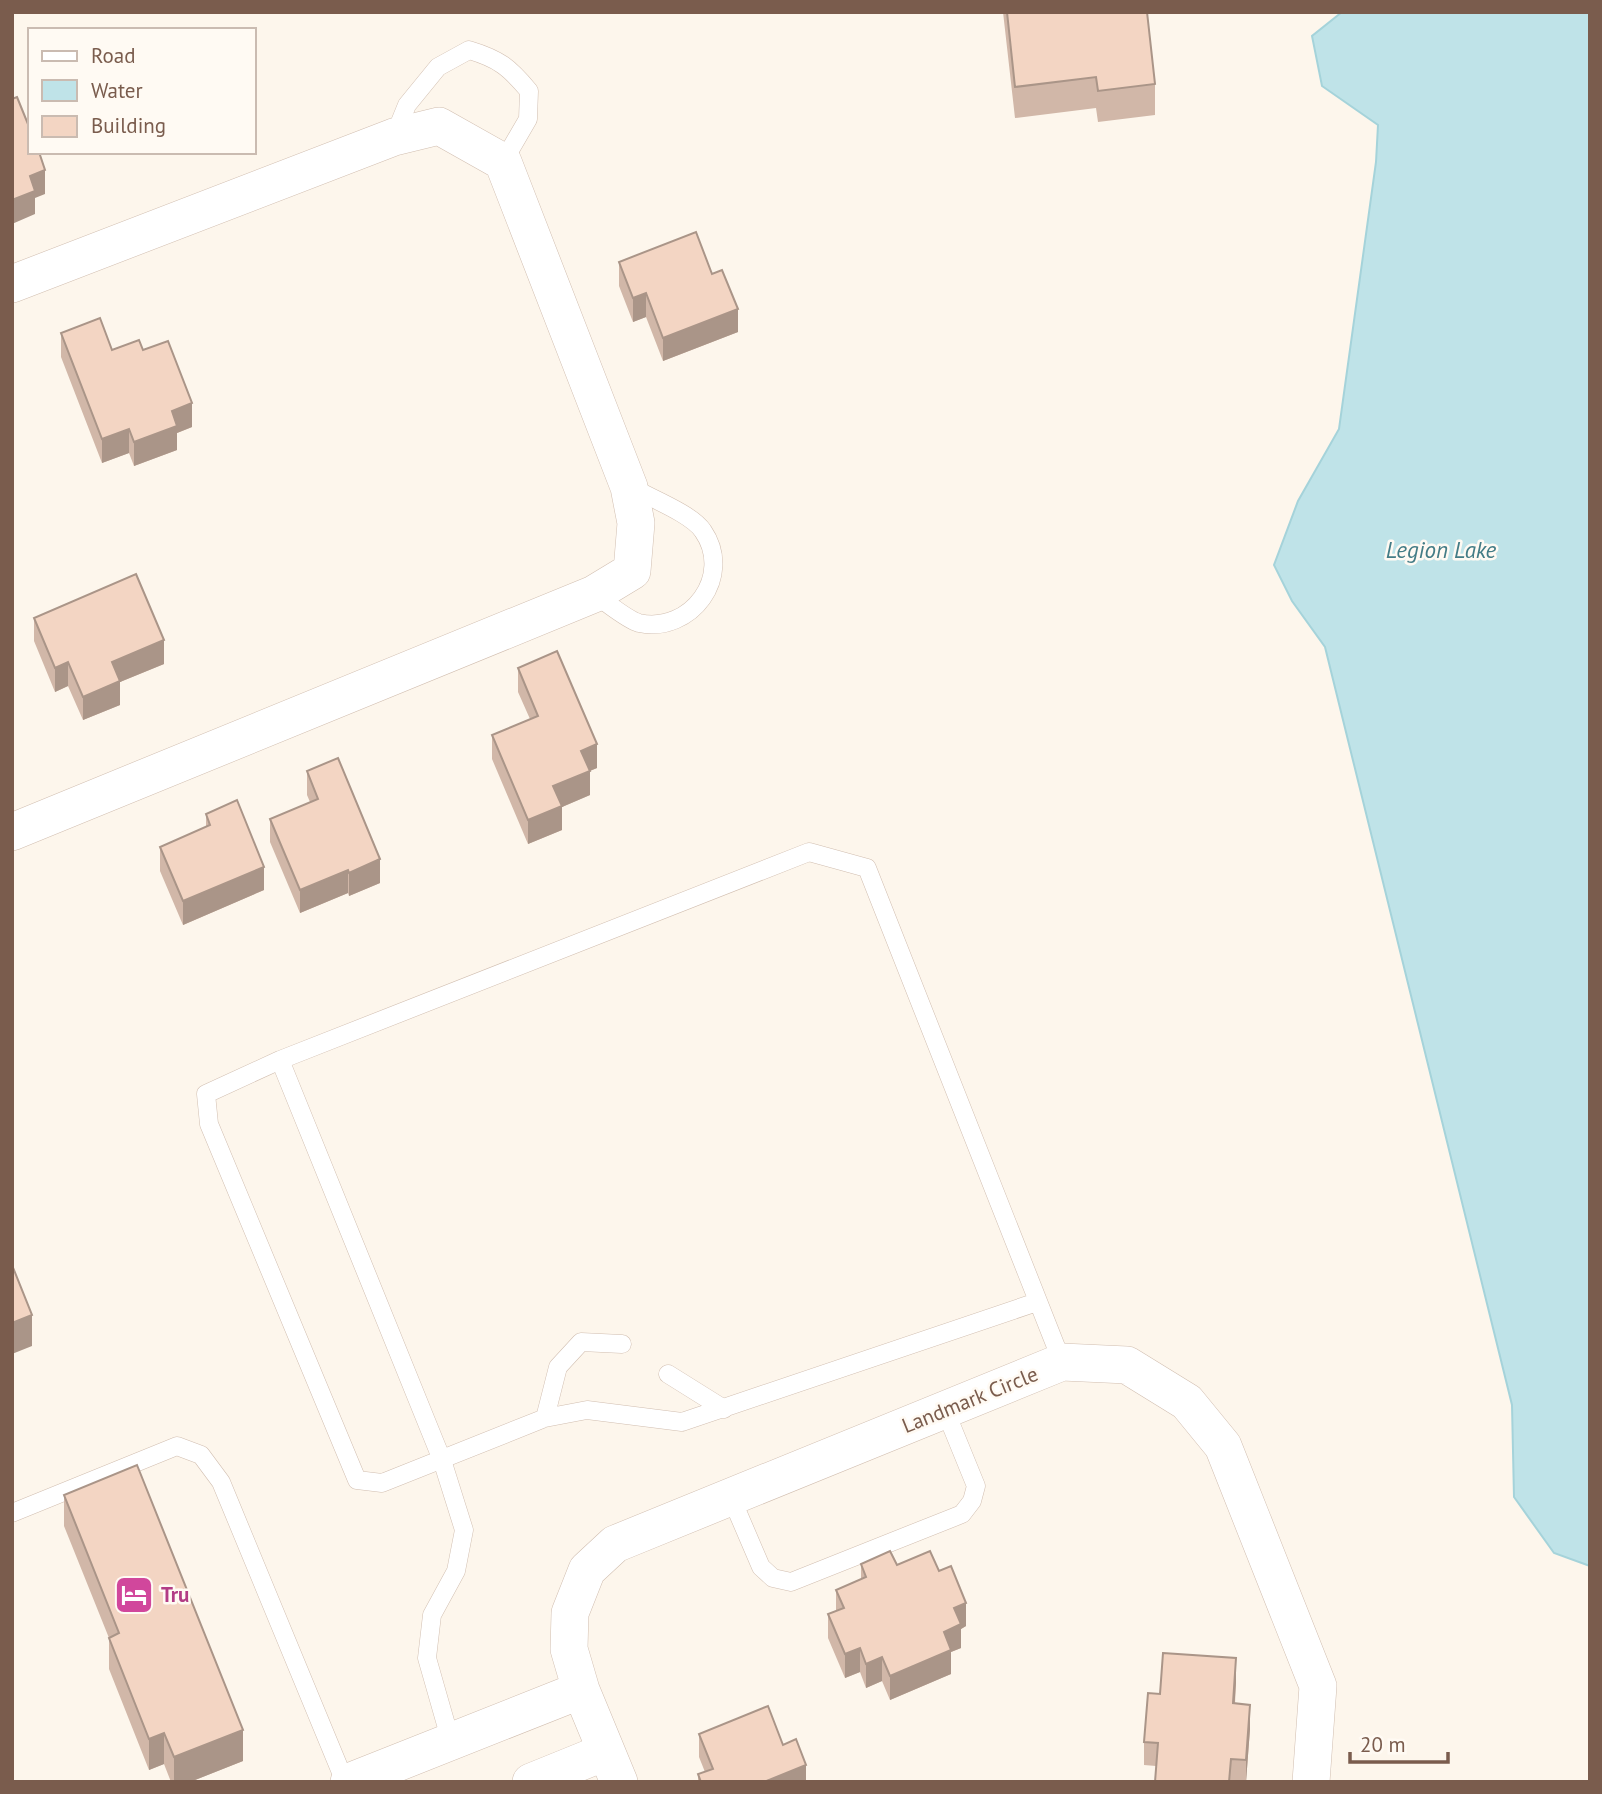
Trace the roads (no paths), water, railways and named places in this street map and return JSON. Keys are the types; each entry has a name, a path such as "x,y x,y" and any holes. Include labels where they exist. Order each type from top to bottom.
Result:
{"street":[{"path":"12,284 394,136 439,126 503,162 629,486 636,523 632,571 594,594 12,832"},
{"name":"Landmark Circle","path":"612,1767 581,1690 569,1649 569,1637 570,1613 587,1570 615,1544 1062,1362 1128,1365 1187,1402 1223,1446 1318,1686 1311,1782"},
{"path":"347,1782 581,1690"},
{"path":"531,1782 612,1767"}],"lane":[{"path":"394,136 407,105 438,67 469,50 509,66 529,91 528,119 503,162"},
{"path":"594,594 638,623 671,622 693,611 715,576 714,556 703,530 685,516 629,486"},
{"path":"1038,1302 682,1422 587,1410 545,1418 382,1483 357,1480 229,1177 209,1124 206,1094 280,1060 809,852 867,868 1062,1362"},
{"path":"280,1060 442,1460 464,1530 456,1571 432,1615 426,1658 451,1742"},
{"path":"545,1418 558,1367 581,1342 622,1344"},
{"path":"668,1374 724,1409"},
{"path":"731,1497 761,1566 773,1578 791,1582 962,1514 972,1501 976,1486 945,1410"},
{"path":"12,1513 177,1446 201,1455 221,1482 347,1782"}],"water":[{"name":"Legion Lake","path":"1342,12 1590,12 1590,1566 1554,1553 1514,1497 1512,1405 1325,647 1292,601 1274,565 1298,501 1339,429 1376,162 1378,125 1322,86 1312,36"}],"place":[{"name":"Tru","path":"134,1595"}]}
